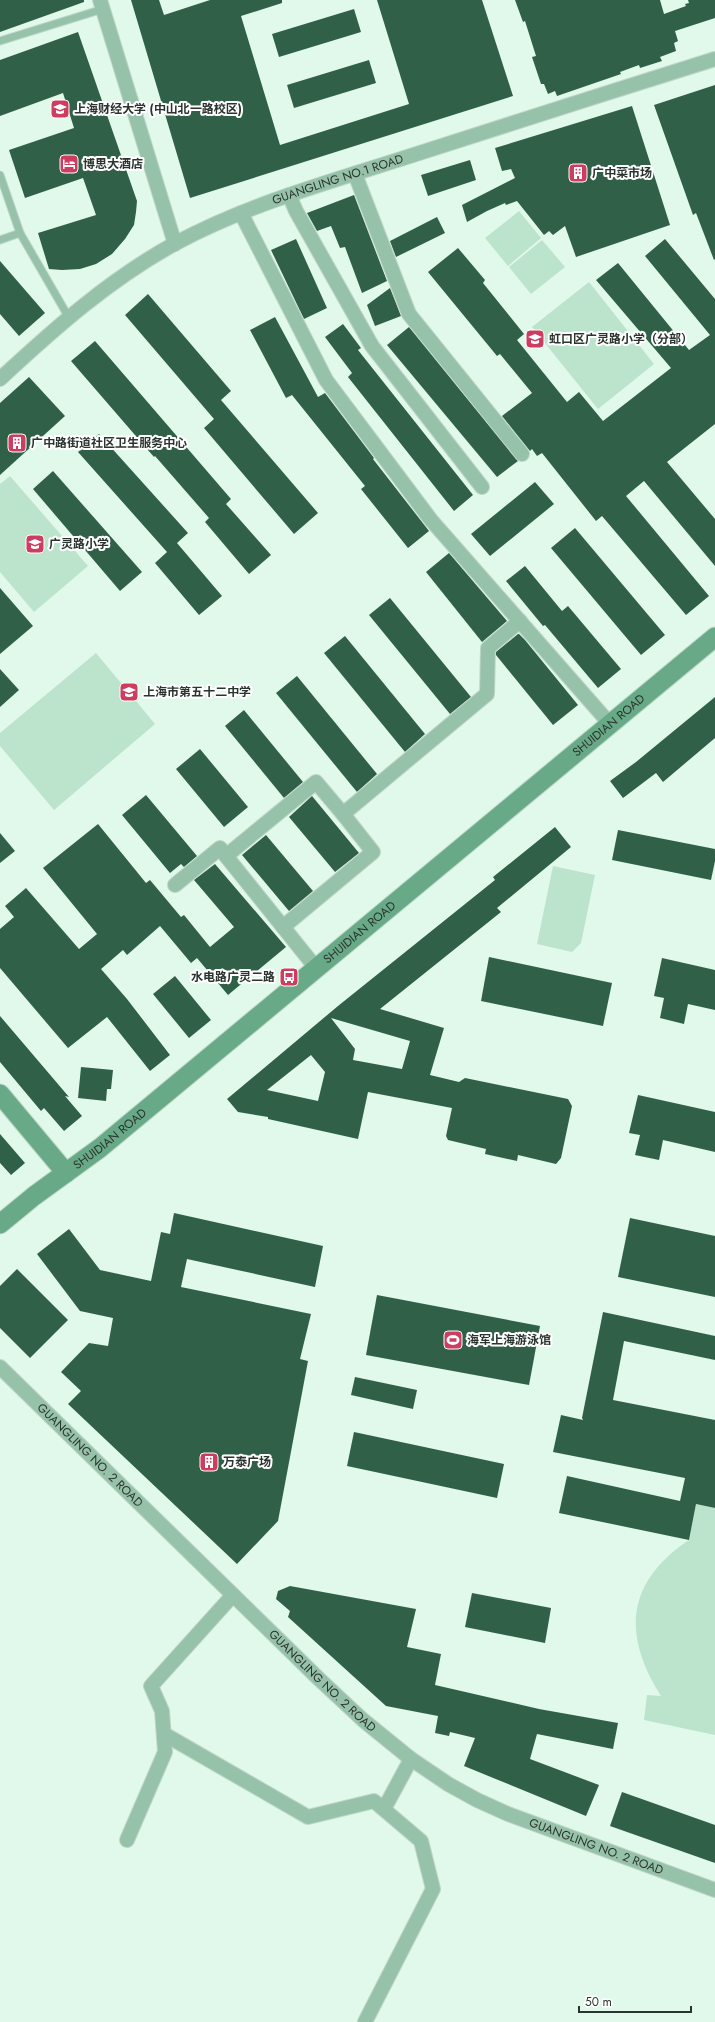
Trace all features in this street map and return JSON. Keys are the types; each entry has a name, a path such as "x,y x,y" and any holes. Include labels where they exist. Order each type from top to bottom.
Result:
{"main road":[{"name":"SHUIDIAN ROAD","path":"0,1224 100,1148 715,637"},
{"path":"0,1094 66,1173"}],"street":[{"path":"101,5 175,244"},
{"name":"GUANGLING NO.1 ROAD","path":"0,379 68,316 124,274 175,244 241,213 289,195 715,59"},
{"path":"355,174 409,314 522,454"},
{"path":"289,195 296,211 372,346 482,487"},
{"path":"241,213 326,380 431,520 610,724"},
{"path":"343,814 487,694 488,648 520,621"},
{"path":"226,856 316,782 343,814 373,852 283,927"},
{"path":"175,885 220,848 316,968"},
{"name":"GUANGLING NO. 2 ROAD","path":"0,1367 363,1720 411,1759 448,1784 508,1814 715,1890"},
{"path":"127,1840 165,1752 162,1711 151,1686 233,1595"},
{"path":"164,1734 308,1817 374,1801 421,1841 433,1889 365,2022"},
{"path":"384,1809 411,1759"}],"lane":[{"path":"0,41 101,5"},
{"path":"0,175 20,233 68,316"},
{"path":"0,240 20,233"}],"green space":[{"path":"519,211 541,238 508,266 485,238"},
{"path":"542,240 565,267 531,294 509,267"},
{"path":"589,282 654,364 598,409 532,327"},
{"path":"10,476 88,566 34,612 0,572 0,484"},
{"path":"96,653 155,724 54,810 0,746 0,733"},
{"path":"553,866 595,875 581,943 572,952 537,944"},
{"path":"696,1504 715,1508 715,1735 644,1720 647,1695 661,1696 648,1674 640,1652 636,1631 637,1611 642,1592 653,1574 668,1556 689,1540"}],"building":[{"path":"0,0 84,0 84,2 0,32"},
{"path":"131,0 159,0 164,15 210,0 282,0 282,3 241,16 280,145 409,104 377,0 482,0 513,96 190,198"},
{"path":"515,0 660,0 664,14 686,6 685,4 689,3 688,0 715,0 715,18 675,31 678,41 674,43 676,51 660,57 662,61 640,68 639,65 620,72 621,74 557,96 555,91 548,94 544,84 541,84 532,57 536,56 525,21 523,22"},
{"path":"354,9 361,32 279,57 272,34"},
{"name":"博思大酒店","path":"78,32 137,201 136,212 134,225 125,239 112,254 96,264 80,269 49,269 38,233 96,215 83,178 25,198 9,150 74,128 63,93 0,116 0,60"},
{"path":"369,60 376,83 294,108 287,85"},
{"path":"715,85 714,260 696,213 693,215 654,105"},
{"name":"广中菜市场","path":"632,106 670,225 576,257 565,226 553,235 549,231 544,235 517,201 506,205 505,203 467,222 462,205 515,178 511,169 502,171 495,148"},
{"path":"470,160 476,180 428,196 421,175"},
{"path":"354,195 387,281 362,293 345,247 340,248 331,226 317,231 307,213"},
{"path":"437,217 445,233 396,257 390,241"},
{"path":"296,239 327,308 304,319 271,250"},
{"path":"665,239 715,299 715,424 667,462 715,519 715,566 644,481 626,496 709,596 686,615 602,516 596,521 542,453 537,456 532,449 530,451 502,416 532,393 500,354 497,356 428,272 458,248 485,280 483,283 524,334 517,340 567,402 579,392 603,421 671,368 596,280 618,263 689,350 710,335 645,256"},
{"path":"0,261 45,313 19,336 0,314"},
{"path":"390,288 401,316 375,326 367,305"},
{"path":"148,294 231,391 221,400 318,513 294,534 204,428 214,419 125,315"},
{"path":"275,317 318,397 325,393 374,458 373,459 429,531 408,548 361,489 365,486 292,395 286,398 250,330"},
{"path":"343,324 361,348 358,350 473,495 454,511 348,377 352,373 325,337"},
{"path":"409,327 518,461 497,477 387,345"},
{"path":"95,341 231,499 226,504 271,555 249,574 205,522 209,518 71,361"},
{"name":"广中路街道社区卫生服务中心","path":"29,377 65,416 0,475 0,403"},
{"path":"99,434 188,533 177,543 222,596 199,615 155,563 167,552 78,452"},
{"path":"53,471 142,572 120,591 33,489"},
{"path":"535,482 554,504 490,556 471,534"},
{"path":"575,528 665,635 641,655 551,548"},
{"path":"449,553 507,621 482,642 426,572"},
{"path":"525,566 562,611 568,606 621,669 598,688 545,625 543,626 506,581"},
{"path":"0,588 33,626 0,654"},
{"path":"390,598 471,697 450,714 369,615"},
{"path":"518,634 525,640 578,705 553,725 496,655 496,652"},
{"path":"345,636 425,734 405,752 324,653"},
{"path":"0,669 19,690 0,707"},
{"path":"297,676 377,774 357,792 276,693"},
{"path":"715,697 715,738 663,782 656,773 623,798 610,781 636,762"},
{"path":"244,710 303,782 284,798 225,726"},
{"path":"200,749 248,807 224,827 176,769"},
{"path":"146,795 197,856 184,867 181,864 170,873 122,815"},
{"path":"312,796 359,853 335,872 289,817"},
{"path":"98,824 146,883 150,880 181,917 184,915 210,947 234,927 194,880 215,864 286,947 228,995 197,958 191,963 160,926 127,955 123,950 101,969 127,999 170,1055 150,1071 107,1017 68,1048 0,968 0,929 14,917 5,906 26,888 79,949 97,934 43,868"},
{"path":"555,827 571,847 497,908 501,912 380,1009 444,1028 430,1075 459,1082 465,1078 568,1099 572,1106 561,1158 556,1164 518,1155 517,1161 485,1154 486,1149 448,1140 446,1136 452,1108 368,1092 358,1139 268,1119 268,1117 238,1112 227,1099 338,1006 495,880 493,877","holes":["331,1018 410,1041 402,1069 353,1060 355,1049","311,1055 325,1072 318,1101 267,1090"]},
{"path":"618,830 715,849 715,861 711,880 612,860"},
{"path":"0,833 15,851 0,863"},
{"path":"266,835 313,891 289,911 242,855"},
{"path":"489,957 612,983 603,1026 481,1001"},
{"path":"662,958 715,970 715,1010 688,1004 684,1024 660,1018 664,998 654,996"},
{"path":"175,976 211,1020 189,1038 153,994"},
{"path":"0,1016 69,1097 65,1096 82,1116 64,1131 44,1108 41,1111 0,1062"},
{"path":"81,1067 113,1070 111,1089 107,1089 106,1101 78,1098"},
{"path":"638,1095 715,1112 715,1152 663,1140 659,1160 635,1155 640,1135 629,1133"},
{"path":"0,1134 25,1163 11,1175 0,1163"},
{"name":"万泰广场","path":"174,1213 323,1246 315,1287 187,1259 181,1287 311,1314 300,1359 308,1361 278,1521 237,1564 68,1404 81,1391 61,1372 89,1343 108,1346 113,1318 80,1311 37,1254 69,1229 100,1270 151,1281 161,1232 170,1234"},
{"path":"630,1218 715,1236 715,1297 618,1277"},
{"path":"17,1269 68,1320 30,1358 0,1328 0,1286"},
{"name":"海军上海游泳馆","path":"377,1295 540,1326 529,1385 366,1355"},
{"path":"603,1312 715,1336 715,1360 624,1341 613,1400 715,1420 715,1508 696,1504 689,1540 559,1513 567,1476 680,1501 685,1478 553,1452 561,1415 583,1420 582,1418"},
{"path":"355,1377 417,1390 413,1409 351,1395"},
{"path":"354,1432 504,1464 497,1498 347,1466"},
{"path":"290,1586 416,1609 407,1647 441,1654 435,1685 539,1709 618,1723 613,1749 537,1734 530,1759 599,1785 586,1816 464,1766 475,1738 450,1732 449,1736 435,1733 438,1716 386,1706 288,1617 290,1611 276,1599 278,1591"},
{"path":"472,1593 551,1608 545,1643 465,1627"},
{"path":"622,1792 715,1825 715,1863 610,1826"}],"place":[{"name":"上海财经大学 (中山北一路校区)","path":"60,109"},
{"name":"博思大酒店","path":"69,164"},
{"name":"广中菜市场","path":"578,173"},
{"name":"虹口区广灵路小学（分部）","path":"535,339"},
{"name":"广中路街道社区卫生服务中心","path":"17,443"},
{"name":"广灵路小学","path":"35,544"},
{"name":"上海市第五十二中学","path":"129,692"},
{"name":"水电路广灵二路","path":"289,977"},
{"name":"海军上海游泳馆","path":"453,1340"},
{"name":"万泰广场","path":"209,1462"}]}
